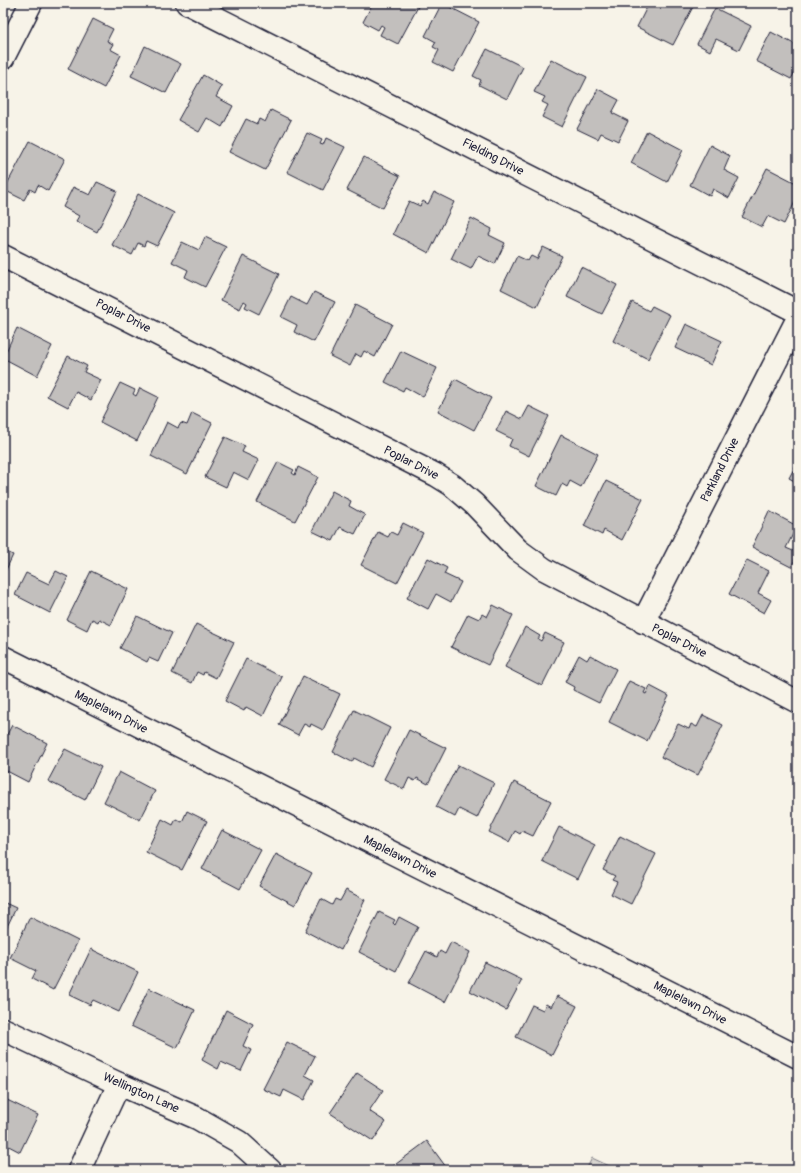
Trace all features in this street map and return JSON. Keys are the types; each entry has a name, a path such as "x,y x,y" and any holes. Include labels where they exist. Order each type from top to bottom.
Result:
{"street":[{"path":"3,58 30,3"},
{"name":"Fielding Drive","path":"187,3 798,312"},
{"name":"Poplar Drive","path":"3,256 436,475 452,485 474,504 518,550 544,569 798,702"},
{"name":"Parkland Drive","path":"643,622 798,318"},
{"name":"Maplelawn Drive","path":"3,657 798,1057"},
{"name":"Wellington Lane","path":"3,1029 119,1084 196,1118 239,1142 270,1170"},
{"path":"79,1170 119,1084"}],"shaded area":[{"path":"592,1158 618,1170 586,1170"}],"building":[{"path":"373,3 420,3 398,44 380,35 384,27 381,25 378,30 363,22"},
{"path":"442,3 479,22 453,72 433,62 439,50 433,47 436,42 425,36"},
{"path":"649,3 695,3 673,45 637,27"},
{"path":"715,8 751,26 739,50 716,39 710,51 697,44"},
{"path":"93,19 113,29 107,41 113,44 110,49 121,55 104,88 68,69"},
{"path":"771,32 798,46 798,67 791,79 756,61"},
{"path":"145,46 181,64 166,93 131,76"},
{"path":"487,49 523,67 507,99 479,85 481,80 473,76"},
{"path":"551,59 587,77 562,127 542,117 548,105 542,102 545,97 534,92"},
{"path":"203,75 222,86 216,97 233,106 222,127 207,118 199,132 178,120"},
{"path":"598,89 619,100 612,113 628,121 618,141 601,133 598,139 577,129"},
{"path":"271,110 291,120 265,170 229,152 246,119 257,124 259,119 265,122"},
{"path":"647,131 683,150 667,182 631,163"},
{"path":"307,133 322,140 320,144 323,145 326,138 345,147 323,190 287,172"},
{"path":"30,141 65,159 48,191 38,185 35,192 30,189 24,200 4,190"},
{"path":"710,145 730,156 724,170 739,178 729,198 713,189 710,196 690,185"},
{"path":"364,157 400,176 383,208 347,190"},
{"path":"767,168 798,184 798,196 784,224 768,216 762,227 742,217"},
{"path":"97,182 117,191 97,232 76,221 79,216 63,207 73,187 90,195"},
{"path":"434,192 454,202 429,253 393,234 409,201 420,206 423,201 428,204"},
{"path":"138,194 174,213 157,246 146,241 144,246 138,243 132,255 112,245"},
{"path":"471,218 492,229 489,235 505,243 495,264 478,256 471,269 451,259"},
{"path":"205,237 226,247 205,287 185,277 188,270 172,262 182,242 199,250"},
{"path":"543,247 562,256 537,307 501,289 517,256 528,261 531,256 537,259"},
{"path":"243,256 279,274 259,314 245,307 247,303 244,301 240,309 221,300"},
{"path":"581,267 617,285 602,314 567,297"},
{"path":"314,292 335,302 314,342 294,332 297,325 281,317 291,297 307,305"},
{"path":"632,302 649,311 652,306 670,315 648,359 613,341"},
{"path":"355,305 392,324 375,357 364,351 361,357 356,354 350,366 330,356"},
{"path":"686,324 722,341 711,365 675,348"},
{"path":"17,328 52,346 37,376 3,358"},
{"path":"401,351 437,368 423,397 405,387 403,391 385,382"},
{"path":"68,356 87,366 84,372 101,380 91,400 76,392 68,407 47,396"},
{"path":"455,379 491,398 474,430 438,411"},
{"path":"120,383 135,390 133,394 136,396 140,388 158,397 137,441 100,422"},
{"path":"529,406 549,416 529,456 509,446 512,439 496,431 506,411 522,419"},
{"path":"192,413 212,423 187,474 151,456 167,422 178,428 181,423 187,425"},
{"path":"561,435 598,454 581,487 570,481 567,487 562,484 556,496 536,486"},
{"path":"225,437 245,446 242,452 259,460 249,480 233,472 226,487 205,477"},
{"path":"798,461 798,483 789,478"},
{"path":"278,462 294,470 292,473 295,475 298,467 318,477 295,521 257,502"},
{"path":"606,481 643,499 622,540 604,530 602,535 584,526"},
{"path":"332,491 351,501 349,506 365,515 355,534 340,527 333,541 312,531"},
{"path":"769,511 797,526 786,548 798,553 791,567 752,547"},
{"path":"403,523 423,533 397,583 361,565 378,532 388,537 391,532 397,535"},
{"path":"3,550 13,555 3,576"},
{"path":"428,558 447,568 444,574 461,582 451,602 436,594 428,609 407,598"},
{"path":"747,560 769,571 758,593 771,600 764,613 729,594"},
{"path":"56,571 68,577 50,613 15,595 26,573 49,584"},
{"path":"91,571 128,589 111,625 99,619 98,622 92,619 87,630 67,620"},
{"path":"493,605 513,615 488,665 451,647 468,614 479,619 482,614 487,617"},
{"path":"137,616 172,633 158,662 149,658 147,662 120,648"},
{"path":"196,624 234,642 216,678 204,672 203,675 197,672 192,683 172,673"},
{"path":"525,627 540,636 538,639 541,641 545,633 564,642 542,686 505,667"},
{"path":"579,655 587,660 590,655 616,669 599,703 573,690 574,687 565,682"},
{"path":"246,659 282,677 263,716 246,707 244,711 225,701"},
{"path":"303,676 340,694 323,730 311,724 310,727 304,724 298,735 279,725"},
{"path":"629,681 646,689 644,693 646,694 650,686 669,696 647,741 609,722"},
{"path":"354,710 390,728 371,767 354,758 352,762 333,752"},
{"path":"703,715 723,725 698,775 661,757 678,724 689,729 691,724 697,727"},
{"path":"12,725 47,743 28,782 3,769 3,742"},
{"path":"409,730 446,748 428,784 417,778 415,781 409,778 404,789 384,779"},
{"path":"65,749 101,767 85,800 48,781"},
{"path":"458,765 494,783 477,818 459,809 455,817 436,807"},
{"path":"119,772 155,791 140,820 104,802"},
{"path":"514,782 551,801 533,836 522,831 520,834 515,831 509,842 489,832"},
{"path":"187,811 207,821 182,870 146,852 162,819 173,825 176,819 182,822"},
{"path":"559,827 595,845 578,879 542,861"},
{"path":"222,830 261,850 240,889 202,869"},
{"path":"620,836 656,854 631,904 611,894 617,882 612,880 615,876 603,870"},
{"path":"276,854 312,873 295,905 259,886"},
{"path":"346,890 365,900 341,950 305,931 321,899 332,905 335,899 340,901"},
{"path":"3,902 16,908 3,935"},
{"path":"379,912 395,920 393,923 395,925 399,917 418,927 396,971 359,952"},
{"path":"30,917 78,941 53,990 32,979 36,971 10,958"},
{"path":"451,942 470,952 445,1002 409,983 426,951 437,957 440,951 445,954"},
{"path":"91,949 138,972 119,1012 93,1000 90,1005 69,995"},
{"path":"485,962 522,980 506,1010 470,991"},
{"path":"149,988 195,1010 177,1048 131,1026"},
{"path":"557,996 577,1006 552,1055 516,1037 532,1005 543,1010 546,1004 551,1007"},
{"path":"226,1010 253,1024 243,1046 251,1050 241,1071 221,1062 218,1069 202,1060"},
{"path":"287,1042 315,1056 305,1075 314,1080 304,1100 284,1090 281,1097 263,1089"},
{"path":"357,1073 383,1090 369,1111 386,1122 373,1141 330,1113"},
{"path":"3,1098 38,1115 20,1152 3,1143"},
{"path":"427,1141 446,1167 442,1170 388,1170"}]}
